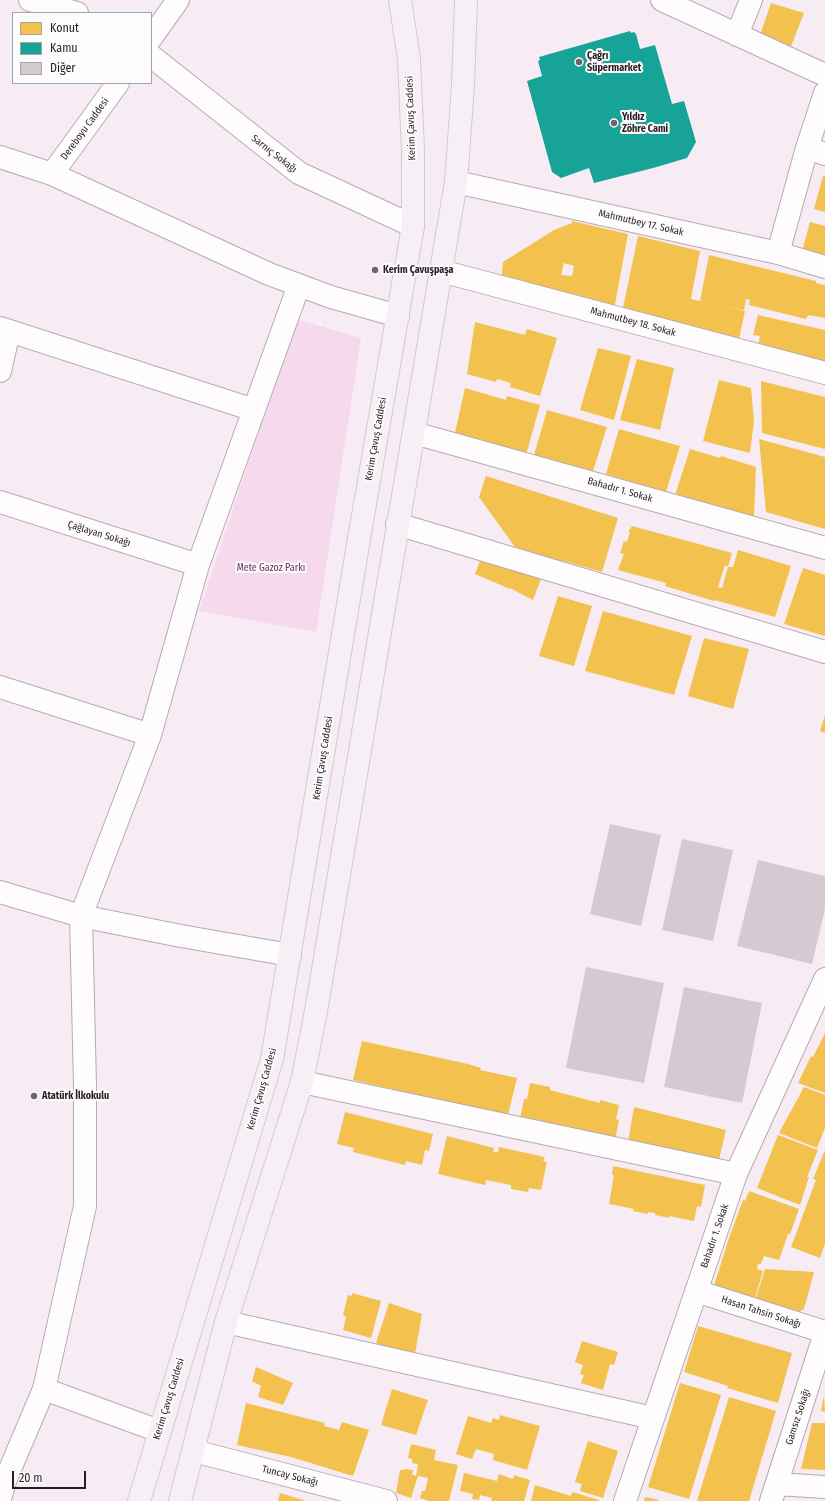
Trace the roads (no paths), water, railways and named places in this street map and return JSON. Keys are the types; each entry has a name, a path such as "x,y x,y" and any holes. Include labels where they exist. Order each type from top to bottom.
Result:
{"main road":[{"name":"Kerim Çavuş Caddesi","path":"139,1501 272,1059 413,226 413,150 409,59 400,0"},
{"path":"180,1501 226,1322 302,1082 319,995 397,524 414,433 456,182 463,85 466,0"}],"street":[{"path":"30,0 73,12"},
{"path":"152,37 178,0"},
{"path":"662,0 825,75"},
{"path":"737,35 751,0"},
{"name":"Sarnıç Sokağı","path":"152,57 299,173 413,226"},
{"name":"Dereboyu Caddesi","path":"52,174 117,84"},
{"path":"778,253 816,151 825,93"},
{"path":"0,157 52,174 269,274 299,286 331,297 398,316"},
{"name":"Mahmutbey 17. Sokak","path":"456,182 778,253 825,267"},
{"name":"Mahmutbey 18. Sokak","path":"441,271 825,373"},
{"path":"2,1486 44,1388 85,1206 85,1086 81,916 150,735 200,561 299,286"},
{"path":"0,372 4,330 254,410"},
{"name":"Bahadır 1. Sokak","path":"414,433 825,548"},
{"name":"Çağlayan Sokağı","path":"0,502 200,561"},
{"path":"397,524 825,652"},
{"path":"0,687 150,735"},
{"path":"0,892 81,916 181,936 290,955"},
{"name":"Bahadır 1. Sokak","path":"625,1501 736,1174 825,979"},
{"path":"302,1082 736,1174"},
{"name":"Hasan Tahsin Sokağı","path":"696,1291 825,1332"},
{"path":"226,1322 653,1418"},
{"name":"Gamsız Sokağı","path":"774,1493 825,1332"},
{"path":"44,1388 159,1432"},
{"name":"Tuncay Sokağı","path":"194,1451 386,1501"},
{"path":"774,1493 825,1487"}],"place":[{"name":"Çağrı Süpermarket","path":"579,62"},
{"name":"Yıldız Zöhre Cami","path":"614,123"},
{"name":"Kerim Çavuşpaşa","path":"375,270"},
{"name":"Atatürk İlkokulu","path":"34,1096"}],"park label":[{"name":"Mete Gazoz Parkı","path":"271,568"}]}
